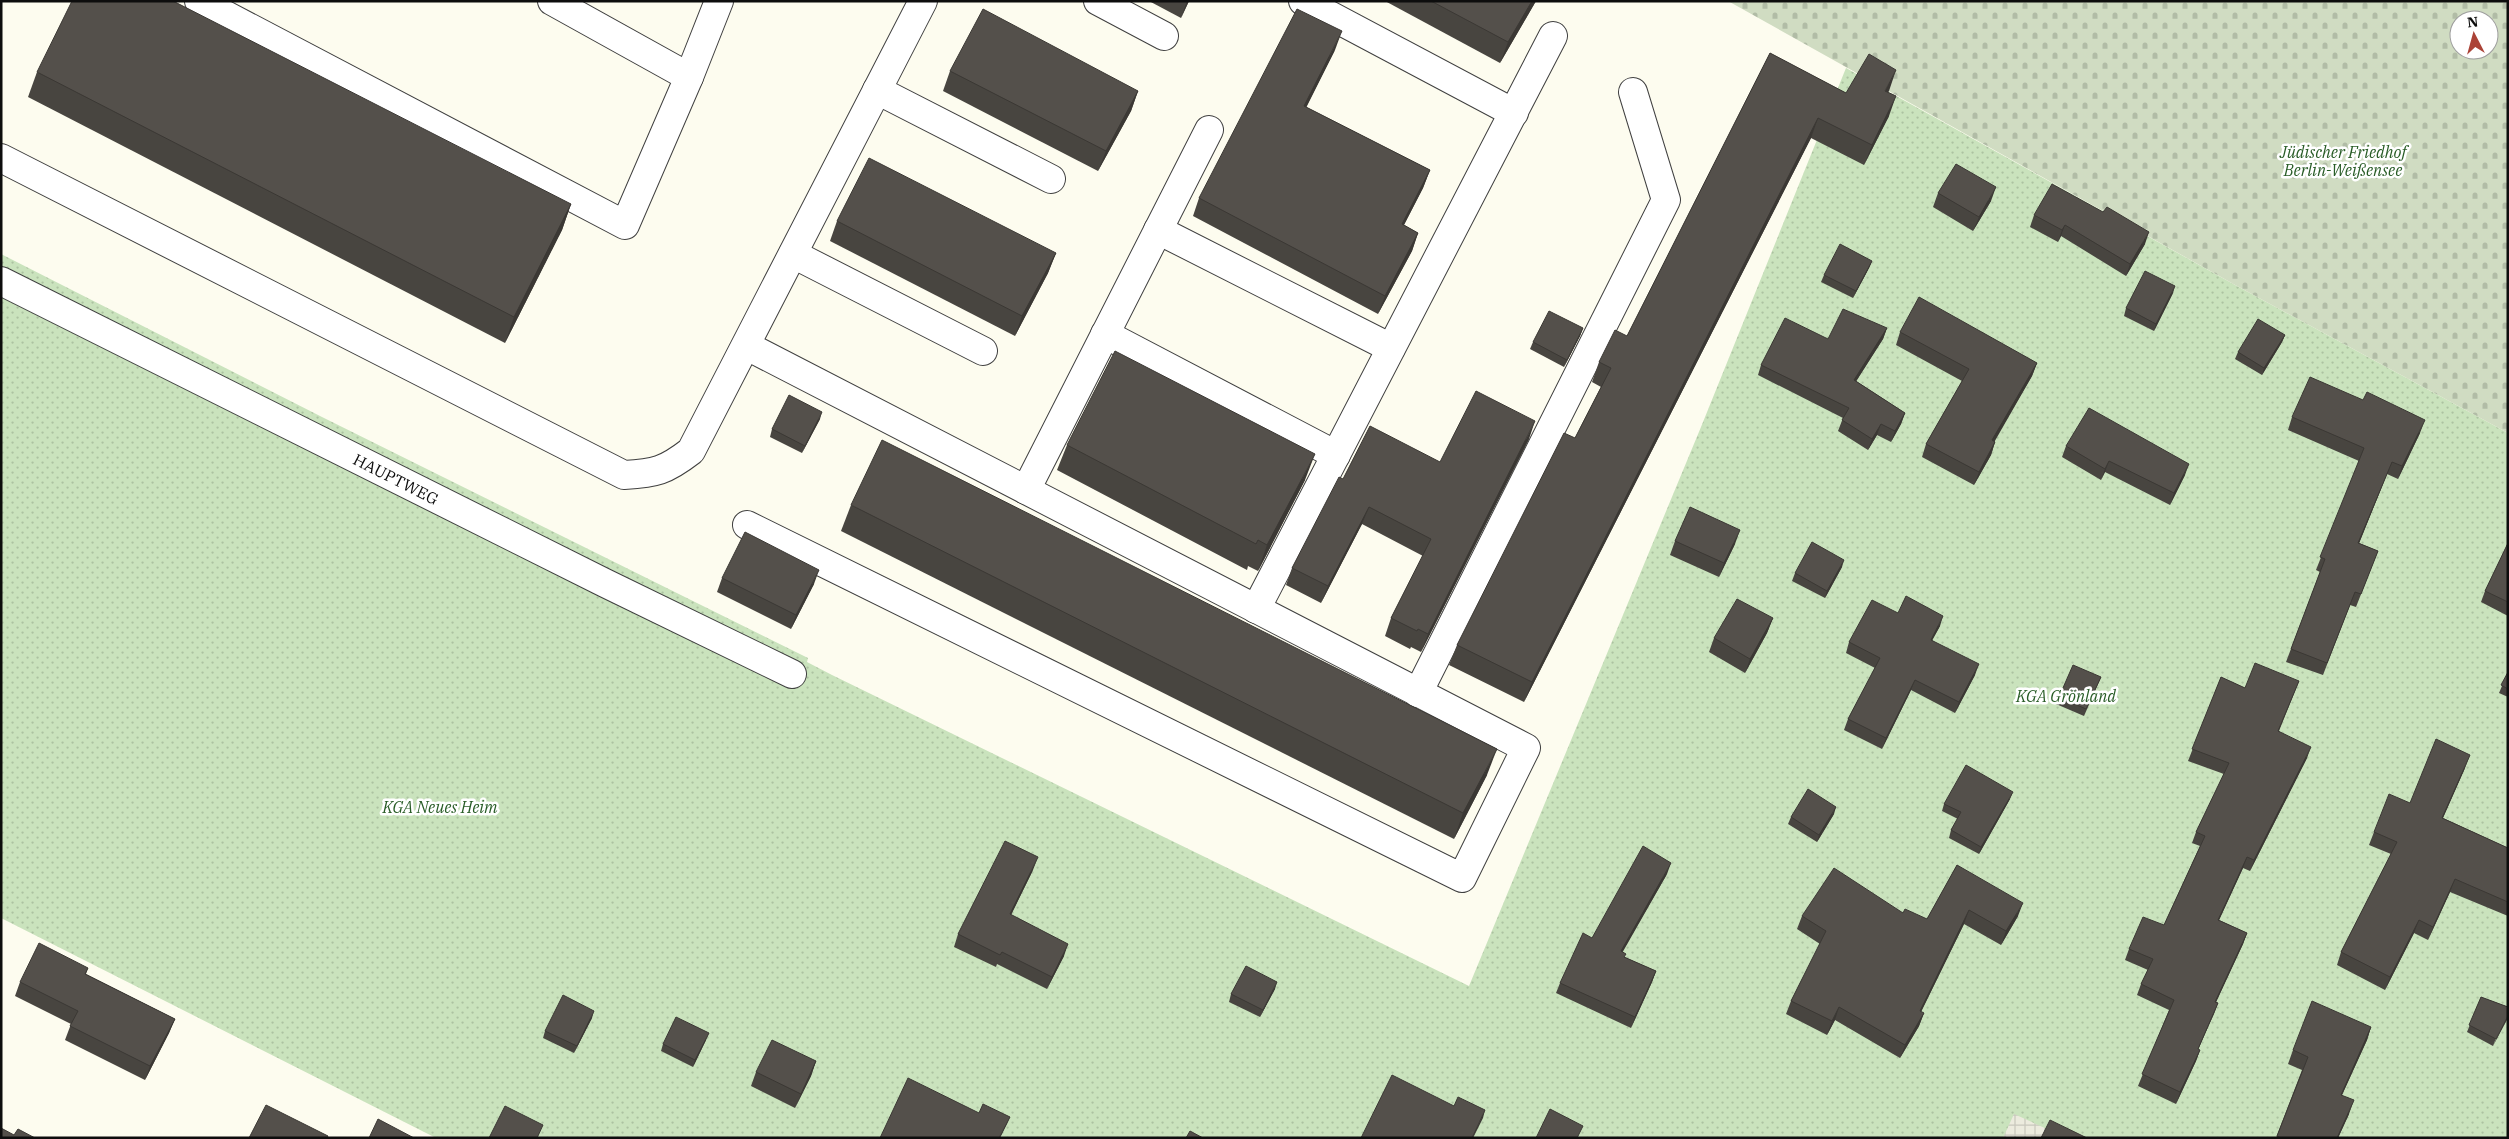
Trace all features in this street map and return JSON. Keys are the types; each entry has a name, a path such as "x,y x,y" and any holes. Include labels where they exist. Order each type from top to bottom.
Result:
{"lane":[{"path":"199,1 625,225 689,77 718,1"},
{"path":"552,1 689,77"},
{"path":"1,158 624,475 655,473 673,465 690,451 747,346 923,1"},
{"path":"1098,1 1164,36"},
{"path":"1304,1 1514,113"},
{"path":"1256,609 1553,36"},
{"path":"877,90 1051,179"},
{"path":"1418,693 1666,200 1633,92"},
{"path":"1026,490 1209,130"},
{"path":"1158,230 1392,348"},
{"path":"793,254 983,351"},
{"name":"HAUPTWEG","path":"1,281 596,579 792,674"},
{"path":"1105,334 1336,455"},
{"path":"747,346 1526,748 1462,878 748,525"}],"green space":[{"name":"Jüdischer Friedhof Berlin-Weißensee","path":"1728,1 2508,1 2508,433 2237,286"},
{"name":"KGA Grönland","path":"1846,68 2237,286 2508,433 2508,1138 436,1138 1,918 1,254 322,417 808,658 807,662 832,675 1469,986 1701,427"}],"shaded area":[{"path":"2014,1114 2067,1138 2003,1138"}],"building":[{"path":"72,1 173,1 571,204 514,317 37,72"},
{"path":"1431,1 1532,1 1508,42"},
{"path":"983,9 1138,91 1106,151 950,71"},
{"path":"1297,9 1342,31 1304,106 1430,170 1402,224 1418,233 1385,296 1199,198"},
{"path":"1770,53 1846,93 1869,54 1896,70 1885,91 1896,96 1872,145 1818,118 1532,682 1457,645 1564,433 1575,438 1611,368 1599,362 1615,330 1627,336"},
{"path":"869,158 1056,253 1022,316 837,221"},
{"path":"1956,164 1996,187 1979,217 1938,193"},
{"path":"2052,184 2103,212 2107,207 2149,232 2130,264 2065,225 2062,230 2034,215"},
{"path":"1840,244 1872,261 1856,291 1824,275"},
{"path":"2145,271 2175,286 2156,324 2126,308"},
{"path":"1919,297 2037,363 1992,440 1995,442 1979,472 1926,444 1969,369 1900,332"},
{"path":"1843,309 1887,328 1854,380 1905,413 1895,431 1881,424 1872,439 1842,420 1849,408 1761,365 1785,318 1828,339"},
{"path":"1549,311 1583,328 1567,360 1533,342"},
{"path":"2258,319 2285,335 2264,368 2238,352"},
{"path":"1115,351 1315,454 1267,545 1258,540 1256,544 1067,445"},
{"path":"2310,377 2363,400 2367,392 2425,420 2402,466 2392,462 2358,543 2378,551 2361,594 2355,592 2327,663 2291,649 2325,559 2320,557 2364,448 2292,417"},
{"path":"1476,391 1535,421 1428,634 1418,629 1417,631 1391,618 1431,539 1369,507 1328,586 1292,568 1339,477 1343,479 1370,426 1440,462"},
{"path":"789,395 822,412 805,446 772,429"},
{"path":"2089,408 2189,464 2174,493 2109,461 2105,469 2066,446"},
{"path":"882,440 1497,749 1463,813 851,505"},
{"path":"1690,507 1740,530 1724,563 1675,541"},
{"path":"745,532 819,570 796,615 722,578"},
{"path":"1812,542 1844,560 1827,591 1795,573"},
{"path":"2508,543 2508,602 2485,591"},
{"path":"1906,596 1943,616 1931,640 1979,664 1959,702 1915,680 1886,738 1848,719 1880,658 1849,642 1872,600 1898,613"},
{"path":"1737,599 1773,618 1750,659 1714,638"},
{"path":"2255,663 2299,681 2278,731 2311,747 2254,860 2247,857 2218,920 2247,933 2215,1002 2218,1003 2198,1049 2200,1050 2180,1092 2142,1074 2174,1000 2141,984 2153,959 2129,949 2143,917 2164,925 2205,836 2196,832 2229,763 2192,749 2221,677 2245,688"},
{"path":"2073,665 2101,677 2086,709 2059,697"},
{"path":"2508,672 2508,689 2501,685"},
{"path":"2436,739 2470,755 2442,818 2508,848 2508,902 2455,879 2433,927 2419,920 2390,977 2341,952 2397,842 2374,832 2389,794 2410,803"},
{"path":"1966,765 2013,792 1981,847 1951,830 1961,812 1944,804"},
{"path":"1808,789 1836,807 1819,835 1791,817"},
{"path":"1005,841 1038,857 1010,914 1068,944 1052,977 1002,952 1000,955 958,934"},
{"path":"1643,846 1671,863 1621,951 1626,954 1624,957 1656,971 1635,1017 1560,983 1583,933 1592,938"},
{"path":"1957,865 2023,903 2006,931 1969,910 1920,1011 1924,1013 1905,1045 1839,1007 1832,1021 1791,1001 1826,931 1802,916 1834,868 1903,913 1905,909 1927,919"},
{"path":"39,943 88,968 85,974 175,1019 150,1066 70,1026 78,1011 20,982"},
{"path":"1246,966 1277,982 1263,1010 1231,994"},
{"path":"563,995 594,1011 577,1046 545,1031"},
{"path":"2481,997 2508,1007 2508,1016 2496,1039 2469,1025"},
{"path":"2312,1001 2371,1027 2341,1095 2354,1100 2337,1138 2281,1138 2277,1136 2308,1057 2293,1050"},
{"path":"676,1017 709,1033 695,1060 663,1044"},
{"path":"772,1040 816,1061 801,1094 756,1072"},
{"path":"1392,1075 1454,1106 1458,1097 1485,1110 1472,1138 1361,1138"},
{"path":"908,1078 979,1113 983,1104 1010,1117 999,1138 880,1138"},
{"path":"266,1105 328,1136 327,1138 249,1138"},
{"path":"505,1106 543,1125 537,1138 489,1138"},
{"path":"1550,1109 1583,1126 1577,1138 1536,1138"},
{"path":"378,1119 414,1138 369,1138"},
{"path":"2050,1120 2087,1138 2041,1138"},
{"path":"1,1128 14,1135 18,1129 35,1138 1,1138"},
{"path":"1190,1131 1203,1138 1186,1138"}],"park label":[{"name":"KGA Neues Heim","path":"440,807"}]}
